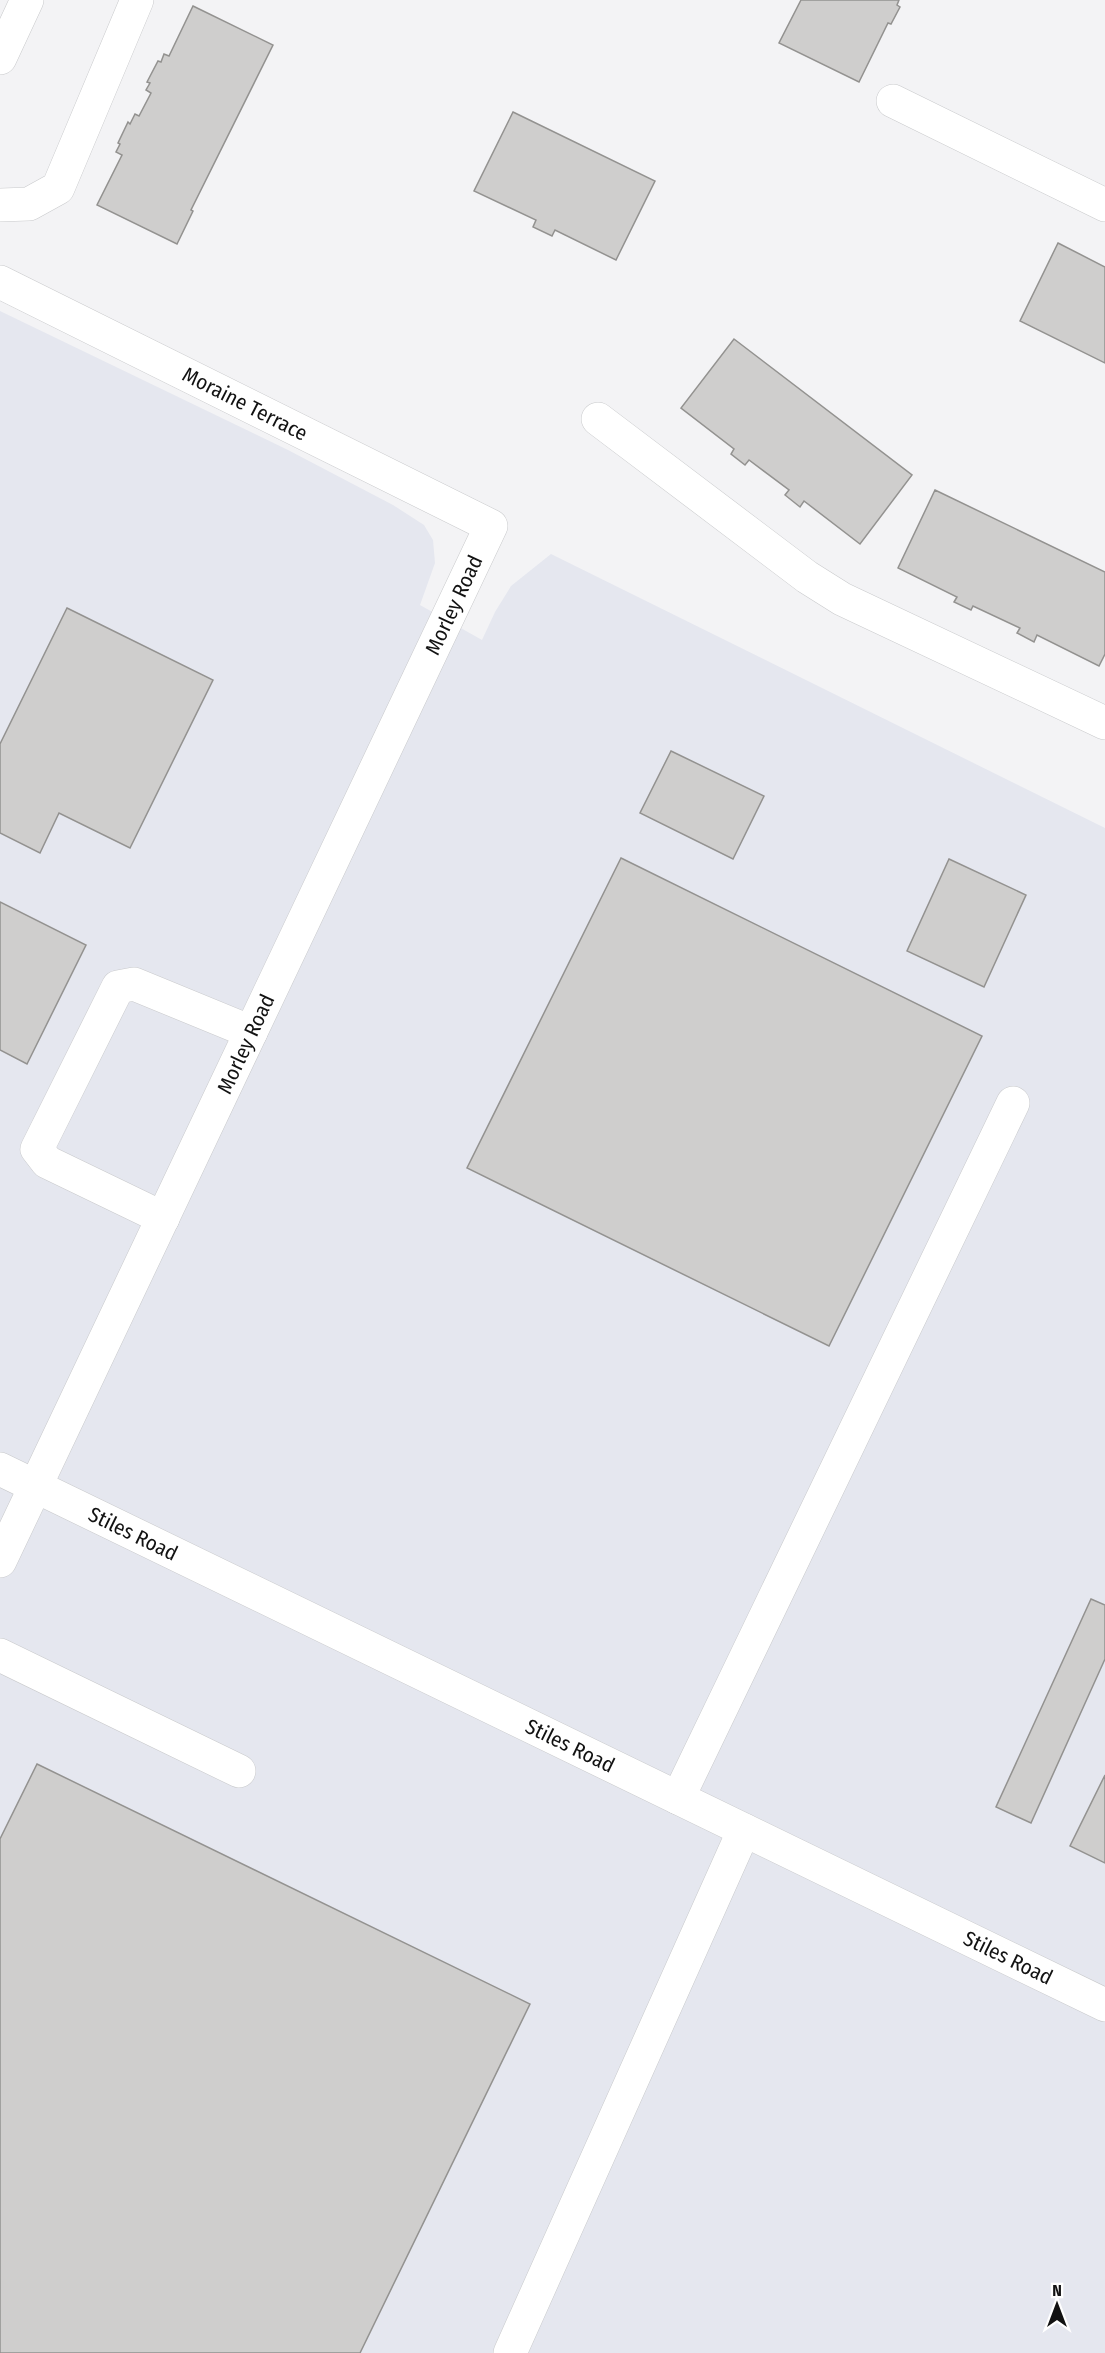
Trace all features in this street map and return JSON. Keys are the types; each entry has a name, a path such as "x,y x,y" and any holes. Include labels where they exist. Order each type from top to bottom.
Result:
{"street":[{"path":"0,58 27,0"},
{"path":"0,205 29,204 58,188 137,0"},
{"path":"893,100 1105,205"},
{"name":"Moraine Terrace","path":"0,282 491,526"},
{"path":"598,419 807,577 842,599 1105,723"},
{"name":"Morley Road","path":"0,1561 491,526"},
{"path":"163,1218 47,1162 37,1149 118,987 134,984 251,1032"},
{"path":"678,1798 1013,1103"},
{"name":"Stiles Road","path":"0,1469 1105,2005"},
{"path":"0,1655 238,1771"},
{"path":"510,2353 744,1830"}],"shaded area":[{"path":"0,311 288,450 393,505 424,525 433,540 435,563 420,605 482,640 511,586 551,554 1105,828 1105,2353 0,2353"}],"building":[{"path":"801,0 899,0 897,5 900,7 891,24 888,23 859,82 779,43"},
{"path":"193,6 273,45 191,210 193,211 177,244 97,205 122,155 116,152 128,122 130,124 135,114 139,116 151,93 146,90 150,83 147,82 158,61 161,62 164,54 169,56"},
{"path":"513,112 655,181 616,260 555,230 552,236 533,227 536,220 474,191"},
{"path":"1058,243 1105,267 1105,363 1020,321"},
{"path":"734,339 912,475 860,544 804,501 800,507 785,495 789,490 749,460 745,465 731,454 734,449 681,408"},
{"path":"935,490 1105,572 1105,654 1099,666 1037,635 1034,642 1017,633 1020,628 973,606 971,610 954,602 957,597 898,568"},
{"path":"67,608 213,680 130,848 59,813 40,853 0,833 0,744"},
{"path":"671,751 764,796 733,859 640,813"},
{"path":"621,858 982,1036 829,1346 467,1168"},
{"path":"949,859 1026,895 984,987 907,951"},
{"path":"0,902 86,945 27,1064 0,1050"},
{"path":"1091,1599 1105,1605 1105,1659 1031,1823 996,1807"},
{"path":"37,1764 530,2004 360,2353 0,2353 0,1839"},
{"path":"1105,1775 1105,1863 1070,1846"}]}
